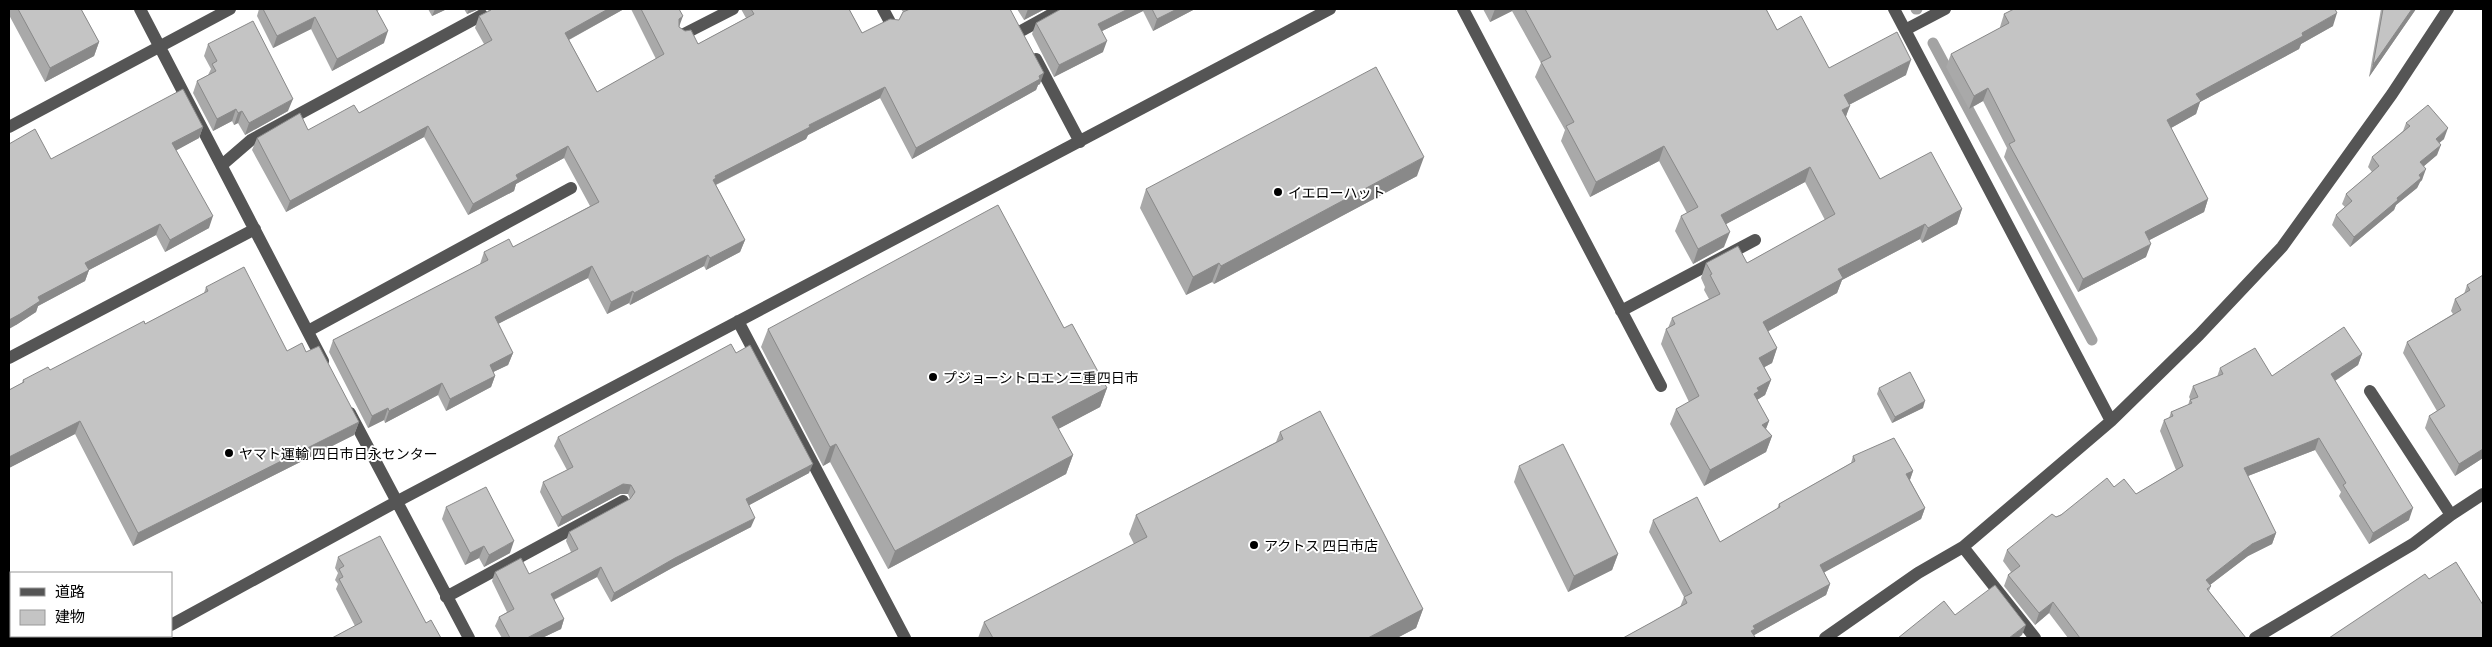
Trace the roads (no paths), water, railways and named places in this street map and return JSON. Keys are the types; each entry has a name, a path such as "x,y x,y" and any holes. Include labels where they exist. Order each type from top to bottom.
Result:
{"street":[{"path":"140,9 330,374"},
{"path":"9,127 230,9"},
{"path":"682,35 732,9"},
{"path":"883,9 891,24"},
{"path":"1025,39 1061,9"},
{"path":"172,624 396,502 1330,9"},
{"path":"1462,9 1661,386"},
{"path":"1894,9 2111,421"},
{"path":"1905,30 1945,9"},
{"path":"1825,638 1918,573 1963,546 2111,421 2199,335 2282,247 2392,94 2448,9"},
{"path":"222,165 251,140 482,15"},
{"path":"1013,16 1080,142"},
{"path":"308,331 571,188"},
{"path":"9,358 255,228"},
{"path":"1621,311 1755,240"},
{"path":"738,321 905,638"},
{"path":"2370,391 2451,515"},
{"path":"343,400 469,638"},
{"path":"2255,638 2412,544 2483,494"},
{"path":"446,597 622,501"},
{"path":"1963,546 2035,638"}],"waterway":[{"path":"1933,43 2092,340"}],"place":[{"name":"イエローハット","path":"1278,192"},
{"name":"プジョーシトロエン三重四日市","path":"933,377"},
{"name":"ヤマト運輸 四日市日永センター","path":"229,453"},
{"name":"アクトス 四日市店","path":"1254,545"}]}
